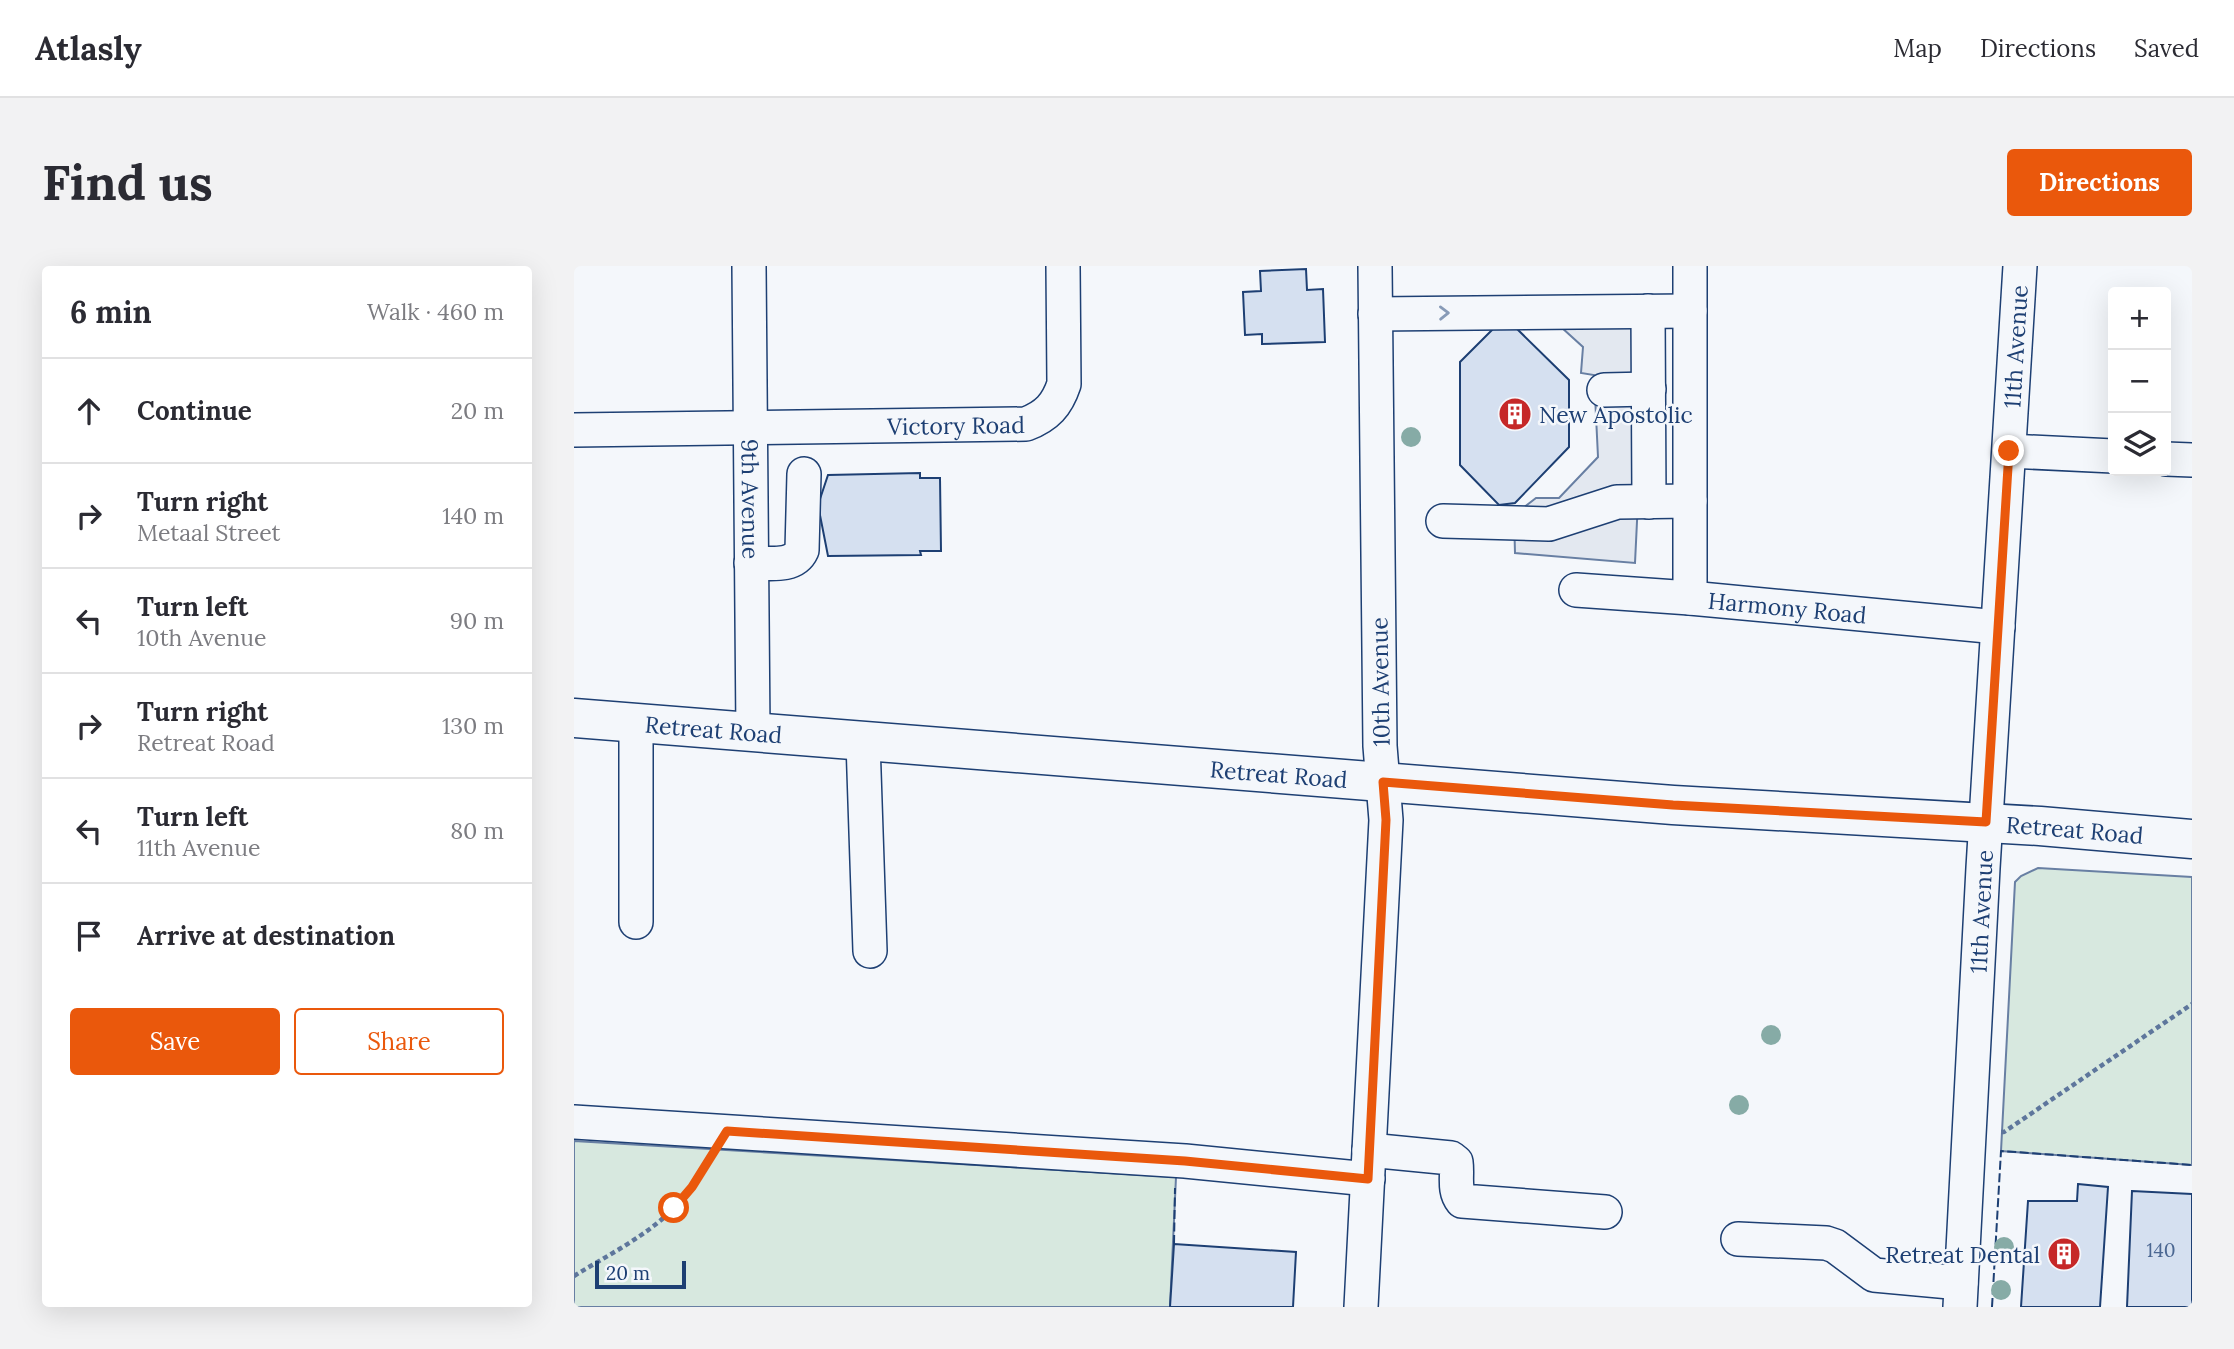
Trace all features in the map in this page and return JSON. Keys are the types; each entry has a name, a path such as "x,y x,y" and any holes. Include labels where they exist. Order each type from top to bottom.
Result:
{"main road":[{"name":"Retreat Road","path":"574,718 1673,805 1986,822 2192,839"}],"street":[{"name":"9th Avenue","path":"750,266 753,732"},
{"name":"Victory Road","path":"751,428 1013,425 1039,419 1050,411 1059,399 1064,384 1063,266"},
{"name":"10th Avenue","path":"1361,1307 1386,820 1380,746 1375,266"},
{"path":"1690,266 1690,598"},
{"name":"11th Avenue","path":"1960,1295 2020,266"},
{"path":"1648,310 1648,502"},
{"path":"1376,314 1690,311"},
{"path":"1604,390 1690,418"},
{"path":"574,430 751,428"},
{"path":"2009,451 2108,456"},
{"path":"2171,459 2192,460"},
{"path":"751,563 792,562 799,558 802,550 804,474"},
{"path":"1443,521 1549,524 1610,503 1690,501"},
{"name":"Harmony Road","path":"1576,590 1998,627"},
{"path":"636,723 636,922"},
{"path":"863,742 870,951"},
{"path":"574,1122 1185,1161 1369,1165 1451,1158 1456,1162 1456,1189 1462,1201 1605,1212"},
{"path":"1738,1238 1826,1243 1835,1246 1874,1275 1960,1295"}],"path":[{"path":"1968,1134 2004,1132 2192,1004"},
{"path":"574,1276 646,1230 674,1208 692,1187 727,1131"}],"shaded area":[{"path":"1561,327 1638,328 1639,480 1635,563 1515,553 1514,515 1536,498 1559,498 1598,457 1594,375 1581,373 1583,347"},
{"path":"2038,868 2192,877 2192,1165 2001,1151 2015,882"},
{"path":"574,1141 1176,1177 1170,1307 574,1307"}],"building":[{"path":"1306,269 1307,290 1323,289 1325,342 1262,344 1262,334 1245,335 1243,292 1261,291 1260,271"},
{"name":"New Apostolic","path":"1512,324 1569,380 1569,447 1515,503 1499,505 1460,465 1460,362 1497,325"},
{"path":"920,473 920,478 940,478 941,551 920,551 921,555 828,556 818,505 828,475"},
{"name":"Retreat Dental","path":"2078,1184 2108,1187 2100,1307 2021,1307 2028,1201 2077,1201"},
{"path":"2132,1191 2192,1194 2192,1307 2127,1307"},
{"path":"1174,1244 1296,1252 1293,1307 1170,1307"}],"fence":[{"path":"1992,1307 2001,1151 2192,1165"},
{"path":"1174,1244 1175,1188"}],"place":[{"name":"New Apostolic","path":"1515,414"},
{"name":"Retreat Dental","path":"2064,1254"}],"route":[{"path":"674,1208 692,1187 727,1131 1185,1161 1368,1179 1386,820 1383,782 1673,805 1986,822 2009,451"}]}
